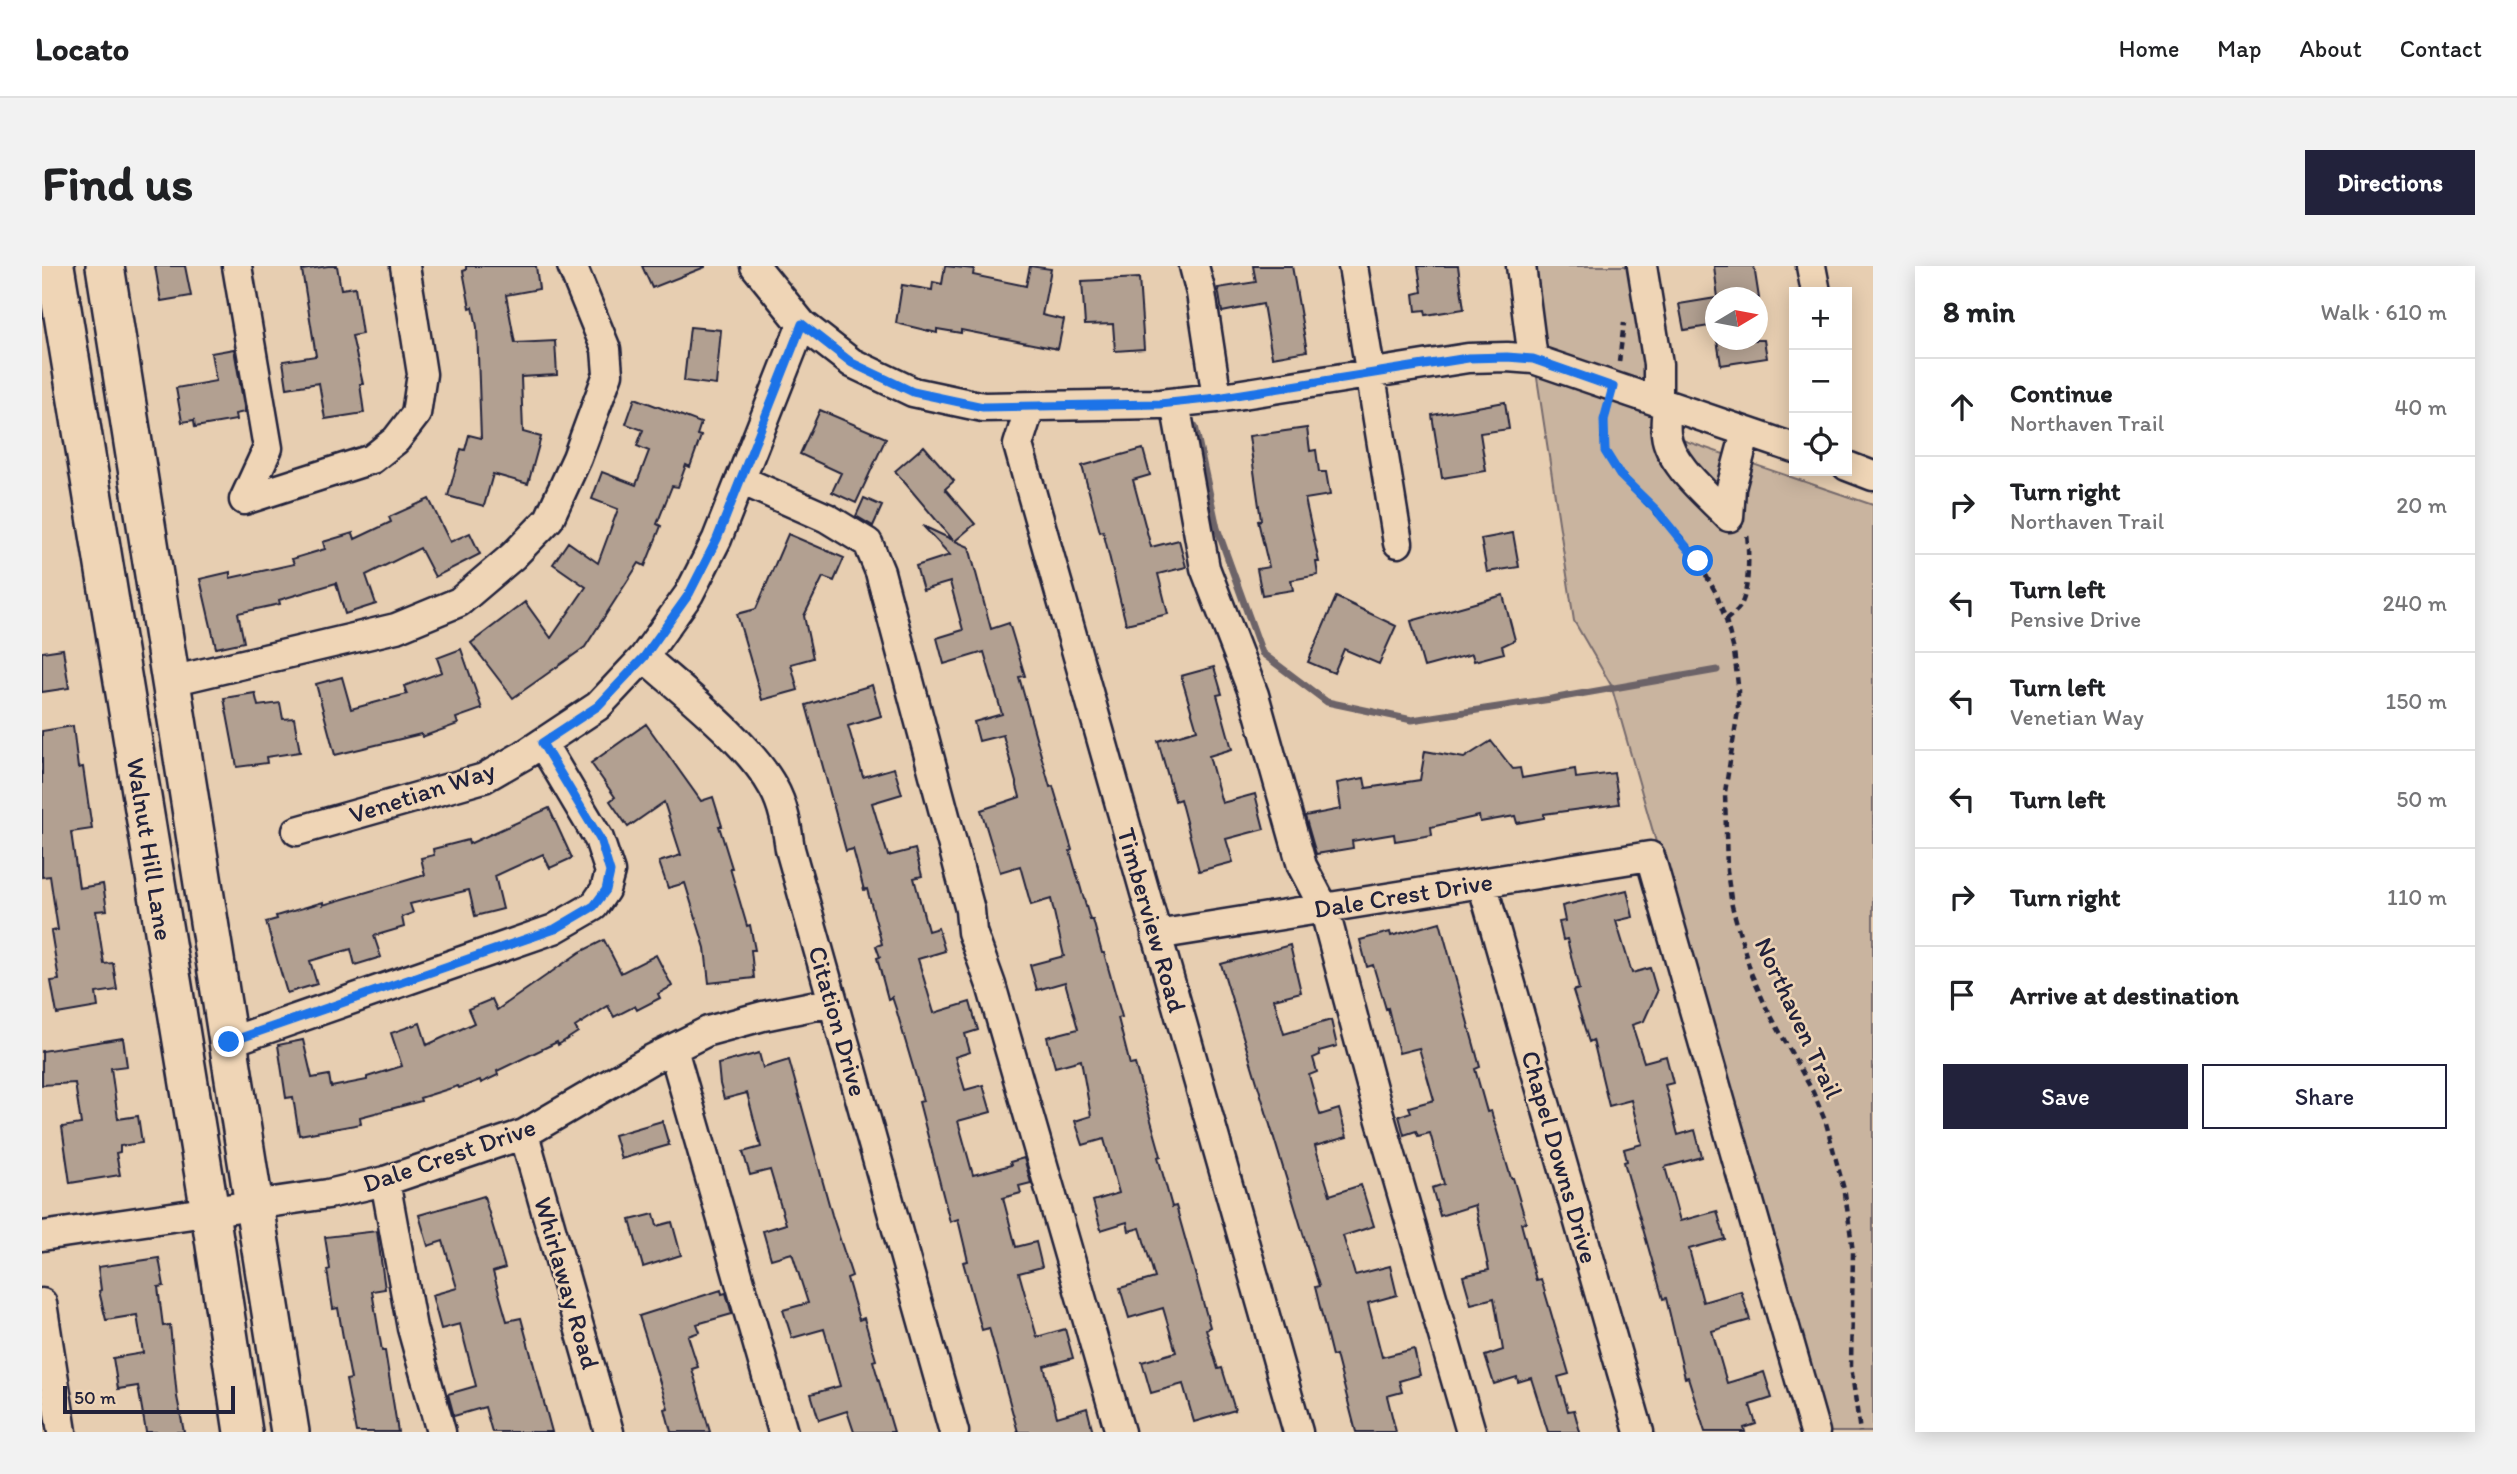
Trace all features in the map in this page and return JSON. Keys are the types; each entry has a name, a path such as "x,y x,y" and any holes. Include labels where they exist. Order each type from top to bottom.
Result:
{"main road":[{"name":"Walnut Hill Lane","path":"55,266 210,1212 243,1432"},
{"name":"Walnut Hill Lane","path":"105,266 290,1432"}],"street":[{"path":"237,266 268,448 244,500 372,459 396,440 416,414 422,374 405,266"},
{"path":"172,681 396,628 459,602 513,556 549,519 577,458 608,374 606,349 572,266"},
{"path":"755,266 802,324 852,363 913,392 983,407 1175,403 1468,358 1507,357 1533,359 1789,446"},
{"path":"1194,266 1201,293 1217,398"},
{"path":"1353,266 1398,543"},
{"path":"1521,266 1533,359"},
{"path":"1643,266 1666,436 1671,454 1729,517"},
{"path":"1811,266 1815,287"},
{"name":"Venetian Way","path":"297,831 484,778 598,706 644,657 689,594 717,539 802,324"},
{"path":"1175,403 1205,568 1254,695 1302,866 1324,908 1471,1432"},
{"name":"Timberview Road","path":"1030,407 1018,445 1298,1432"},
{"path":"1729,517 1731,488 1746,432"},
{"path":"1852,468 1873,476"},
{"path":"741,480 827,518 868,543 880,572 970,910 972,932 991,985 1120,1432"},
{"name":"Citation Drive","path":"644,657 746,750 773,787 785,816 790,849 954,1432"},
{"path":"229,1042 555,929 594,906 606,890 610,872 600,839 542,743"},
{"name":"Dale Crest Drive","path":"1156,935 1650,856 1815,1432"},
{"name":"Chapel Downs Drive","path":"1482,883 1639,1432"},
{"name":"Dale Crest Drive","path":"42,1236 328,1194 385,1181 524,1134 708,1031 832,1002"},
{"path":"673,1049 783,1432"},
{"name":"Whirlaway Road","path":"524,1134 609,1432"},
{"path":"385,1181 412,1328 442,1432"},
{"path":"42,1303 62,1432"}],"path":[{"name":"Northaven Trail","path":"1624,320 1619,359 1604,420 1605,451 1620,475 1665,520 1698,561 1716,593 1726,620 1734,651 1738,685 1738,711 1725,792 1727,871 1732,906 1751,973 1766,1007 1813,1092 1826,1123 1845,1193 1853,1241 1851,1366 1860,1432"},
{"path":"1726,620 1740,608 1750,559 1747,534 1729,517"}],"shaded area":[{"path":"1520,266 1632,266 1659,432 1873,505 1873,1432 1825,1432 1611,685 1574,621"}],"building":[{"path":"155,266 185,266 191,296 161,301"},
{"path":"337,266 341,289 355,287 362,334 352,336 363,384 360,384 364,413 325,419 319,383 287,388 283,361 316,356 302,270"},
{"path":"466,266 536,266 539,289 506,295 515,343 555,341 557,375 521,377 523,432 541,437 528,484 493,474 484,506 448,496 461,449 465,450 469,435 481,438 477,327 473,307 470,308 463,271"},
{"path":"642,266 705,266 705,267 652,288"},
{"path":"945,266 974,269 973,275 1026,286 1030,266 1051,269 1042,315 1064,320 1058,349 961,330 961,333 937,329 937,333 896,323 902,285 932,290 933,282 942,284"},
{"path":"1253,266 1292,266 1307,351 1272,357 1263,304 1222,312 1218,288 1256,282"},
{"path":"1418,266 1458,266 1464,309 1426,315 1425,310 1416,311 1414,294 1422,292"},
{"path":"1714,266 1754,266 1757,287 1717,287"},
{"path":"1139,278 1144,349 1115,351 1113,324 1085,325 1082,281"},
{"path":"1705,300 1705,327 1684,330 1679,304"},
{"path":"690,327 721,330 716,385 684,381"},
{"path":"234,349 245,412 235,414 236,420 195,427 194,420 182,422 176,388 216,381 211,353"},
{"path":"1719,350 1766,350 1767,358 1721,365"},
{"path":"635,398 701,423 697,435 701,436 690,467 686,465 678,487 672,486 657,524 661,526 645,566 639,563 585,647 513,698 471,643 525,602 551,638 586,587 553,564 568,542 598,563 618,509 592,499 602,472 636,485 649,451 637,446 643,430 626,424"},
{"path":"1505,402 1509,429 1480,433 1486,471 1442,478 1432,415"},
{"path":"820,410 886,438 856,503 832,492 841,473 800,454"},
{"path":"1307,428 1310,451 1316,450 1319,472 1326,472 1330,495 1305,499 1319,562 1316,562 1318,575 1291,580 1293,590 1262,595 1257,569 1269,567 1258,521 1261,520 1249,436"},
{"path":"924,446 954,481 945,489 975,524 955,541 969,547 991,629 1009,623 1025,676 1019,677 1050,787 1053,786 1090,920 1093,920 1104,953 1122,1017 1118,1018 1130,1065 1135,1064 1161,1156 1158,1157 1172,1207 1176,1206 1210,1327 1206,1329 1218,1369 1222,1368 1235,1410 1194,1422 1183,1384 1151,1393 1142,1362 1176,1352 1163,1308 1129,1318 1120,1288 1155,1278 1140,1228 1129,1231 1127,1222 1101,1230 1093,1201 1119,1193 1104,1139 1083,1145 1075,1121 1091,1116 1081,1060 1055,1067 1047,1037 1078,1029 1065,982 1037,990 1030,965 1064,956 1051,899 1031,905 1020,866 1000,872 981,810 1020,797 1003,735 979,741 974,722 1002,714 984,652 944,664 937,638 963,630 950,582 923,590 916,566 950,555 923,526 953,540 895,471"},
{"path":"1143,449 1150,475 1133,480 1151,547 1179,540 1186,567 1158,574 1168,614 1126,624 1103,531 1100,532 1082,466"},
{"path":"864,498 882,506 873,526 856,516"},
{"path":"429,499 450,542 470,533 480,554 435,577 420,548 366,575 376,604 345,614 336,583 279,600 280,604 238,613 244,642 216,648 200,579 230,572 230,578 294,564 292,559 325,549 323,542 353,533 355,539 391,522 389,517"},
{"path":"1513,533 1519,567 1487,572 1481,539"},
{"path":"788,534 844,558 834,581 823,577 804,616 813,658 791,664 798,690 762,700 737,614 756,609"},
{"path":"1503,595 1515,640 1502,646 1504,653 1474,661 1472,654 1424,667 1411,621"},
{"path":"1336,597 1396,626 1379,664 1344,649 1334,673 1308,662"},
{"path":"63,649 69,688 42,692 42,652"},
{"path":"461,649 482,709 456,718 458,724 422,737 421,734 335,755 316,684 342,677 351,709 407,694 404,686 442,672 437,658"},
{"path":"1214,667 1222,694 1217,695 1232,749 1209,756 1222,803 1255,794 1264,829 1226,839 1233,862 1199,871 1180,799 1175,801 1158,741 1197,730 1181,676"},
{"path":"872,685 881,716 848,726 863,777 894,768 902,794 872,803 888,856 915,849 922,876 914,878 928,931 938,928 945,951 918,959 934,1013 970,1002 978,1030 965,1034 970,1052 955,1057 965,1090 983,1085 991,1112 958,1121 973,1175 1011,1165 1010,1162 1024,1158 1031,1183 1019,1186 1021,1193 1003,1198 1016,1247 1036,1242 1042,1267 1019,1273 1037,1337 1065,1329 1073,1358 1044,1366 1057,1417 1087,1408 1093,1432 1018,1432 989,1328 982,1330 963,1262 968,1261 958,1219 950,1222 919,1102 923,1101 896,1009 892,997 888,999 877,958 880,957 876,946 882,944 867,889 864,890 853,849 846,851 806,705"},
{"path":"255,693 258,706 280,703 283,719 294,718 300,752 266,757 267,763 237,767 224,698"},
{"path":"646,724 701,801 713,797 730,868 747,926 750,925 755,950 751,950 754,978 709,983 705,948 685,883 668,888 659,862 681,855 664,802 628,827 610,801 615,797 591,763"},
{"path":"73,726 78,768 83,767 92,829 71,832 79,888 103,884 107,910 96,911 104,964 113,963 117,990 96,993 98,1007 57,1014 51,981 59,980 51,931 58,930 50,876 42,877 42,731"},
{"path":"1491,741 1513,769 1520,768 1522,778 1575,769 1576,778 1614,773 1619,804 1544,814 1544,818 1517,823 1515,816 1480,822 1479,816 1431,827 1432,835 1395,841 1394,834 1352,841 1353,848 1316,854 1305,816 1341,809 1337,783 1364,778 1366,788 1420,780 1425,751 1464,758"},
{"path":"549,808 572,858 550,868 543,854 495,876 503,909 475,916 469,890 410,904 413,913 402,917 404,927 374,936 381,957 355,965 351,949 310,961 317,984 287,993 266,922 277,919 276,916 323,902 323,905 425,875 421,858 434,855 433,849 468,840 469,844"},
{"path":"1627,890 1633,917 1616,921 1632,973 1650,968 1657,992 1644,1021 1632,1025 1644,1062 1666,1056 1673,1083 1665,1085 1678,1135 1695,1130 1702,1157 1665,1167 1680,1221 1717,1211 1725,1239 1689,1249 1703,1302 1741,1291 1750,1320 1712,1331 1727,1383 1764,1372 1772,1398 1750,1405 1756,1424 1744,1428 1745,1432 1705,1432 1688,1377 1685,1378 1666,1298 1663,1299 1624,1162 1627,1161 1624,1149 1642,1144 1631,1100 1609,1106 1593,1040 1589,1042 1573,991 1579,989 1567,939 1563,940 1559,922 1565,921 1562,906"},
{"path":"1440,922 1480,1067 1475,1069 1487,1112 1491,1111 1513,1178 1526,1222 1521,1223 1536,1280 1541,1279 1569,1374 1558,1377 1568,1411 1574,1410 1580,1432 1548,1432 1531,1378 1518,1382 1517,1377 1494,1384 1485,1356 1503,1350 1494,1298 1471,1304 1463,1276 1489,1270 1475,1205 1440,1216 1432,1188 1444,1184 1430,1133 1418,1136 1416,1131 1404,1135 1399,1116 1411,1112 1409,1107 1434,1100 1419,1048 1399,1053 1388,1008 1386,1009 1373,965 1367,967 1360,940 1390,932 1391,936"},
{"path":"604,940 621,973 656,955 672,986 658,994 660,998 637,1010 635,1006 614,1017 608,1006 575,1027 578,1032 558,1045 557,1042 497,1071 498,1075 481,1083 480,1080 459,1088 458,1086 420,1098 421,1101 360,1117 361,1124 299,1135 293,1097 286,1098 278,1045 303,1040 312,1078 329,1075 331,1087 367,1080 367,1077 402,1066 391,1033 420,1023 427,1045 474,1023 468,1009 492,999 497,1010 580,952"},
{"path":"1290,945 1301,992 1274,999 1284,1034 1331,1020 1337,1046 1319,1051 1320,1055 1313,1058 1317,1072 1309,1075 1320,1115 1339,1109 1347,1137 1315,1146 1330,1195 1361,1185 1374,1226 1343,1236 1355,1275 1390,1266 1397,1295 1368,1303 1382,1357 1414,1349 1420,1375 1399,1381 1402,1392 1387,1396 1396,1432 1356,1432 1336,1355 1332,1356 1315,1287 1319,1286 1221,964"},
{"path":"123,1038 127,1066 111,1068 118,1119 138,1116 142,1143 120,1146 120,1152 116,1153 120,1175 70,1183 62,1127 81,1124 75,1083 42,1085 42,1051"},
{"path":"759,1053 763,1068 789,1060 832,1215 852,1276 847,1278 859,1320 864,1318 876,1360 873,1361 894,1432 854,1432 847,1411 819,1420 811,1394 840,1386 824,1329 792,1338 783,1310 808,1303 792,1253 771,1259 763,1231 786,1224 770,1170 750,1175 743,1152 761,1147 747,1093 724,1099 720,1084 718,1064"},
{"path":"662,1121 669,1145 621,1159 614,1135"},
{"path":"484,1196 505,1268 493,1272 507,1321 521,1318 552,1432 492,1432 485,1407 454,1416 448,1394 476,1386 460,1324 441,1329 432,1295 457,1288 443,1241 428,1246 419,1215"},
{"path":"654,1214 657,1226 672,1222 681,1255 643,1267 630,1220"},
{"path":"377,1231 385,1289 372,1291 398,1432 356,1432 346,1380 351,1379 338,1308 333,1309 325,1237"},
{"path":"159,1258 164,1286 158,1287 163,1326 170,1325 177,1397 184,1432 146,1432 138,1386 118,1389 113,1358 143,1353 137,1315 106,1320 99,1291 98,1267"},
{"path":"721,1290 722,1294 726,1293 732,1314 697,1324 700,1332 688,1336 698,1367 692,1369 710,1432 671,1432 665,1409 668,1408 639,1316"}],"waterway":[{"path":"1195,426 1217,528 1262,653 1327,702 1412,720 1717,670"}],"route":[{"path":"229,1042 555,929 594,906 606,890 610,872 600,839 542,743 598,706 644,657 689,594 717,539 802,324 852,363 913,392 983,407 1160,404 1217,398 1468,358 1533,359 1613,387 1604,420 1605,451 1620,475 1657,511 1698,561"}]}
